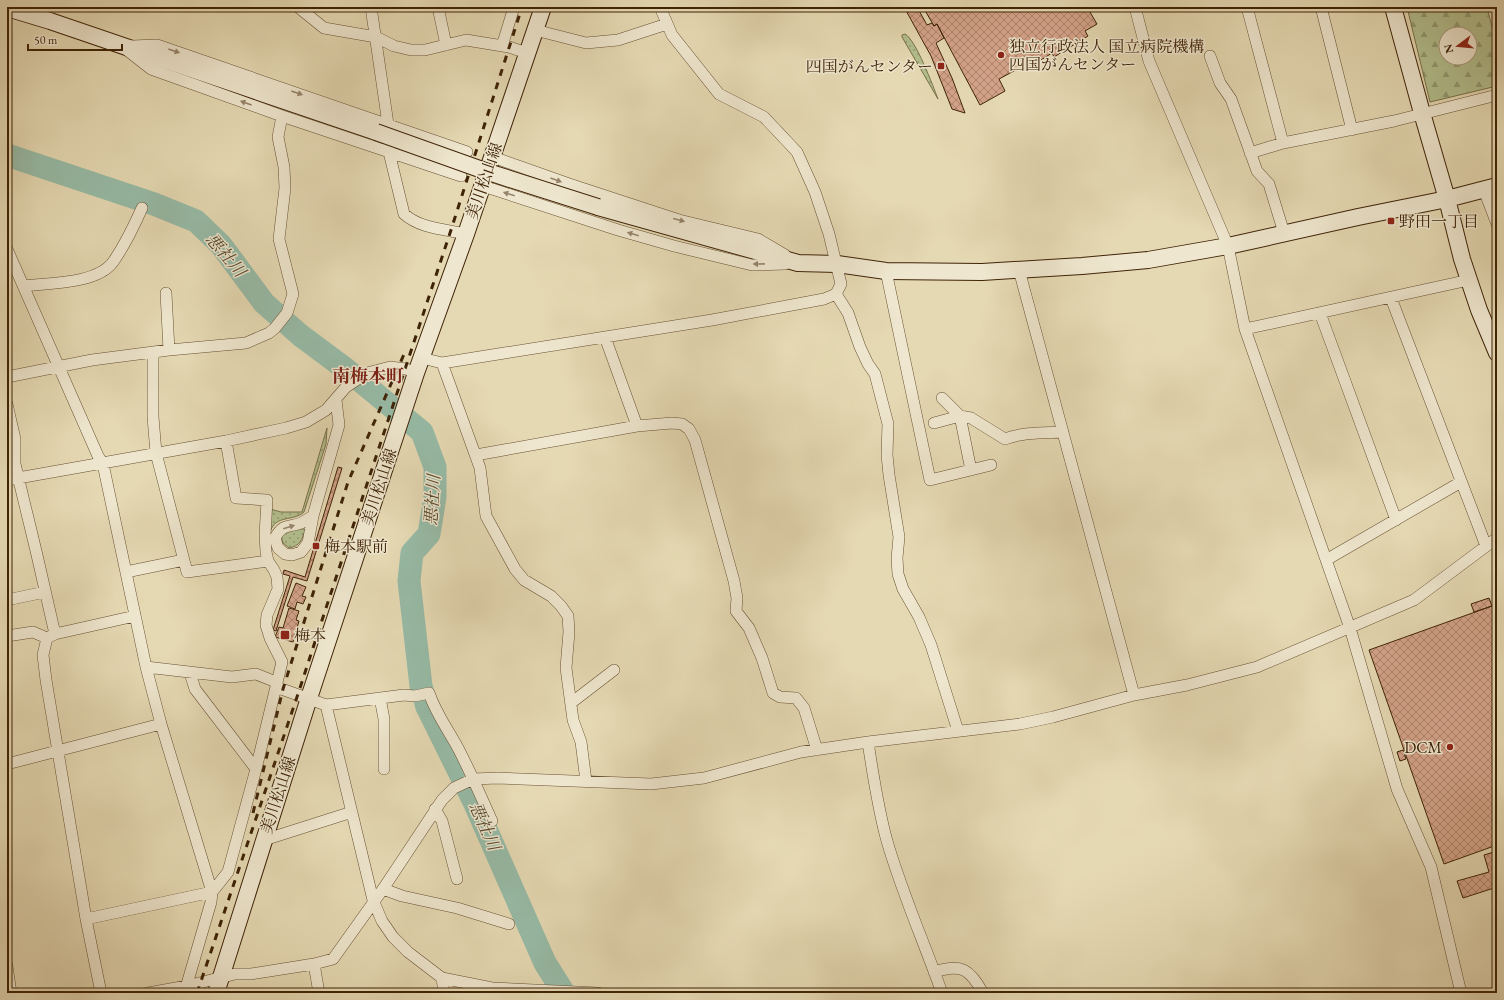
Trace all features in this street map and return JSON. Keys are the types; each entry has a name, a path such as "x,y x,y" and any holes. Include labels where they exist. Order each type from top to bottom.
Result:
{"street":[{"path":"298,7 324,28 376,37 394,46 411,50 425,50 466,40 502,46 527,53"},
{"path":"371,7 376,37 382,128 404,214 411,221 420,225 466,234"},
{"path":"438,7 446,45"},
{"path":"502,46 514,7"},
{"name":"美川松山線","path":"216,993 309,698 419,366 483,186 543,7"},
{"path":"13,480 226,441 286,428 306,422 326,410 346,388 367,373 390,367 406,369 712,320 824,299 836,294 841,284 829,234 815,192 797,152 764,117 719,94 672,34 660,7"},
{"path":"1135,7 1149,62 1228,246 1245,329 1350,628 1397,789 1431,867 1461,993"},
{"path":"1247,7 1283,143"},
{"path":"1321,7 1352,130"},
{"path":"1393,7 1447,199 1462,259 1479,310 1497,353"},
{"path":"7,8 382,128 436,140 467,152"},
{"path":"535,30 586,43 618,40 667,24"},
{"path":"122,46 151,69 282,116 461,176"},
{"path":"1210,56 1220,83 1231,99 1257,171 1269,184 1284,233"},
{"path":"1250,152 1283,143 1394,122 1497,95"},
{"path":"7,378 92,360 169,350 246,343 269,333 275,328 287,313 293,294 278,239 285,188 284,167 278,137 282,116"},
{"path":"382,128 488,172 598,207 798,263"},
{"path":"427,164 440,159 441,149 436,140"},
{"path":"493,157 679,220 758,239 798,263"},
{"path":"483,186 618,230 674,246 752,264 837,264 886,271 982,272 1082,266 1148,260 1228,246 1447,199 1491,188 1497,224"},
{"path":"24,286 80,280 101,272 113,263 142,208"},
{"path":"7,248 98,456 103,464 146,668 161,724 212,892 211,902 186,989"},
{"path":"1019,270 1134,695"},
{"path":"886,271 930,480 991,465"},
{"path":"1245,329 1469,280"},
{"path":"166,293 169,350"},
{"path":"836,294 848,313 860,347 868,364 876,374 888,424 887,455 899,537 897,558 898,574 903,589 919,617 931,645 958,731"},
{"path":"1391,298 1486,546"},
{"path":"1320,313 1396,520"},
{"path":"605,337 637,426"},
{"path":"152,352 153,417 156,453 187,572 268,562"},
{"path":"442,363 480,468 486,516 506,554 524,580 551,596 568,616 569,632 566,668 573,720 581,742 586,781"},
{"path":"942,398 960,416 972,470"},
{"path":"313,516 339,424 336,400"},
{"path":"7,404 15,440 13,480 45,592 51,636 43,655 57,751 86,919 101,993"},
{"path":"934,422 960,416 971,418 1005,439 1013,436 1063,432"},
{"path":"476,455 637,426 672,423 682,424 689,429 695,440 734,581 738,598 736,611 749,628 762,658 773,693 780,697 796,698 804,708 817,750"},
{"path":"86,919 212,892 228,872 256,769 282,662 270,638 266,625 267,614 278,589 277,577 268,562 265,535 267,500 236,498 226,441"},
{"path":"1326,560 1461,482"},
{"path":"148,993 186,989 221,977 235,974 251,974 314,964 333,959 383,889 435,809 454,788 471,780 498,778 651,784 704,778 801,752 868,742 1020,724 1053,717 1134,695 1187,685 1257,667 1414,600 1497,538"},
{"path":"126,572 184,560"},
{"path":"7,600 45,592"},
{"path":"7,636 33,632 51,636 135,616"},
{"path":"146,668 232,677 256,674 326,705 404,695 415,696 429,693 440,717 459,751 471,780 492,821"},
{"path":"571,703 614,670"},
{"path":"190,673 195,689 256,769"},
{"path":"380,698 384,719 384,769"},
{"path":"326,705 374,900 382,922 393,937 408,952 442,978 492,988 598,993"},
{"path":"7,764 161,724"},
{"path":"868,742 874,781 887,840 908,904 942,993"},
{"path":"435,809 442,821 457,879"},
{"path":"264,840 352,812"},
{"path":"383,889 402,896 457,908 509,924"},
{"path":"314,964 319,993"},
{"path":"7,966 11,993"},
{"path":"934,972 946,968 959,968 975,978 983,993"},
{"path":"442,978 444,993"}],"green space":[{"path":"1407,7 1487,7 1497,47 1497,86 1430,102"},
{"path":"905,34 919,54 938,99 902,37 902,35"},
{"path":"327,428 326,444 304,512 295,517 280,520 273,526 270,532 270,509 281,512 302,512"},
{"path":"292,529 305,530 300,542 296,546 289,548 283,543 281,537 283,534"}],"building":[{"path":"904,7 917,7 927,25 932,23 934,26 937,24 944,38 936,43 952,78 965,113 952,109 931,56"},
{"name":"独立行政法人 国立病院機構 四国がんセンター","path":"923,7 1087,7 1097,24 1085,31 1088,36 1054,57 1052,53 1025,70 1023,66 999,79 1005,91 980,105 937,24 934,26"},
{"path":"338,467 342,468 307,581 293,577 276,631 273,630 290,576 283,574 284,570 305,577"},
{"path":"296,583 306,587 302,596 306,597 303,604 297,602 295,609 287,606"},
{"path":"1489,598 1492,606 1474,612 1471,604"},
{"path":"1497,604 1497,622 1492,606"},
{"name":"DCM","path":"1492,606 1497,622 1497,845 1444,864 1369,650"},
{"path":"289,608 299,611 296,620 299,621 293,642 275,637 279,627 283,628"},
{"path":"1403,750 1406,759 1400,761 1397,752"},
{"path":"1497,851 1497,894 1494,888 1463,898 1457,881 1489,872 1484,855"}],"waterway":[{"name":"悪社川","path":"7,155 154,204 196,221 221,245 264,303 300,335 347,370 422,432 435,467 435,497 429,534 412,553 409,581 421,686 427,707 475,804 545,963 564,993"}],"railway":[{"path":"197,993 298,694 451,230 522,7"},
{"path":"253,813 283,689 348,482 405,352"}],"place":[{"name":"独立行政法人 国立病院機構 四国がんセンター","path":"1001,55"},
{"name":"四国がんセンター","path":"941,66"},
{"name":"野田一丁目","path":"1391,221"},
{"name":"梅本駅前","path":"316,546"},
{"name":"梅本","path":"285,635"},
{"name":"DCM","path":"1450,747"}],"district":[{"name":"南梅本町","path":"368,375"}]}
